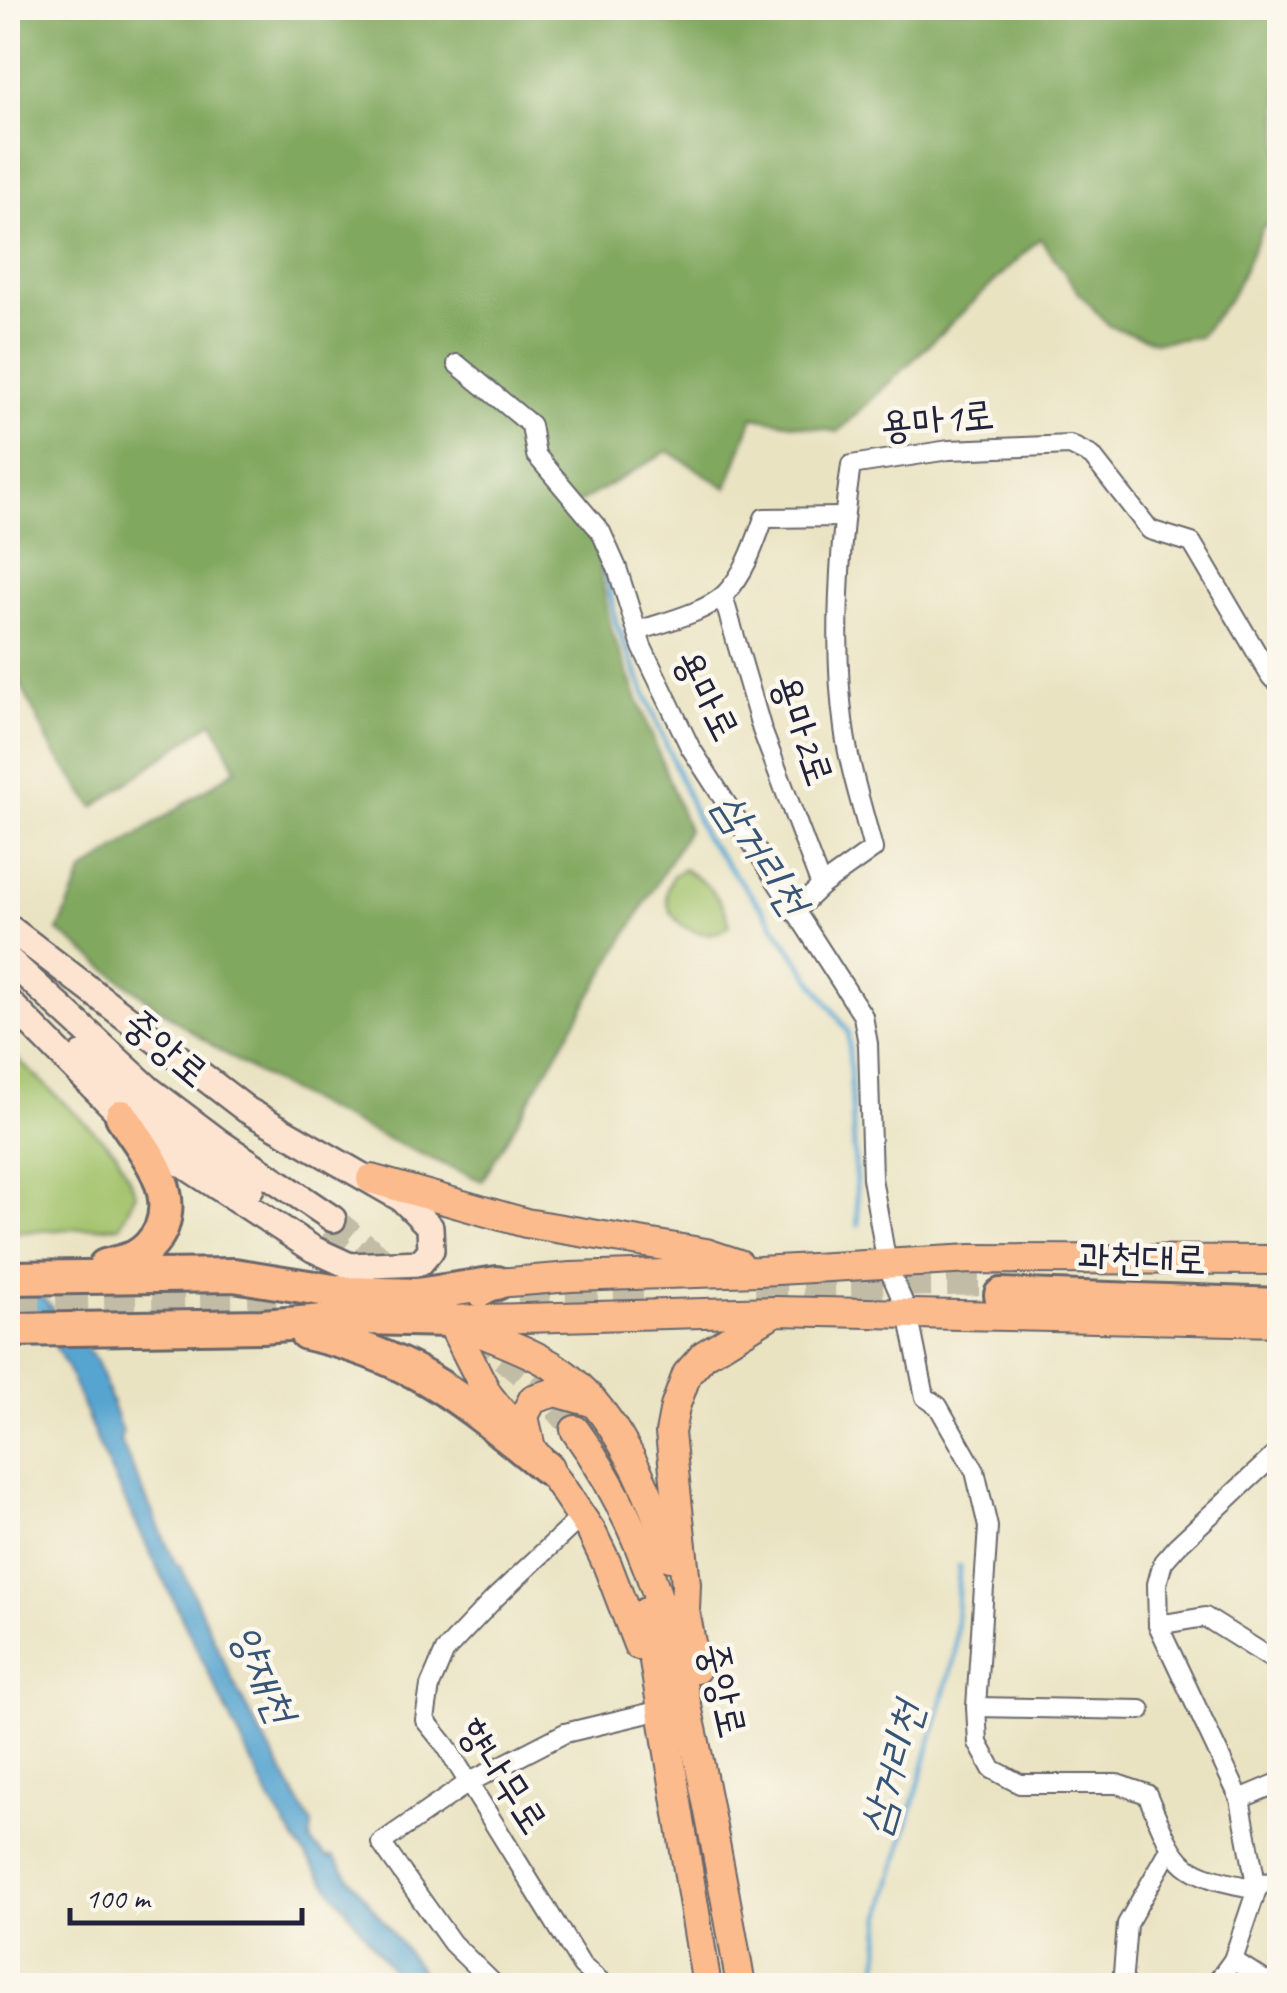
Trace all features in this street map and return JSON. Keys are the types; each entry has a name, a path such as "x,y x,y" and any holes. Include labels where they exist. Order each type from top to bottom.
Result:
{"highway":[{"path":"75,1276 138,1256 162,1226 162,1184 122,1116"},
{"path":"8,1278 234,1275 346,1293 417,1295 497,1283"},
{"name":"과천대로","path":"1280,1284 1001,1287 1280,1305"},
{"path":"8,1330 262,1326 363,1318 450,1320"},
{"path":"262,1326 333,1339 401,1362 554,1448"}],"main road":[{"path":"371,1178 526,1224 706,1253 759,1272"},
{"path":"450,1320 466,1299 497,1283 570,1276 759,1272 988,1259 1280,1260"},
{"path":"417,1295 450,1320 547,1362 572,1381 608,1422 650,1500 685,1611 697,1674 697,1755"},
{"path":"450,1320 775,1310 1280,1322"},
{"path":"685,1611 686,1584 670,1433 675,1406 688,1374 704,1355 775,1310"},
{"path":"450,1320 483,1388 554,1448 581,1517 607,1564 627,1613 647,1677 653,1712 667,1746"},
{"path":"554,1448 524,1427 524,1416 532,1399 556,1392 594,1403"},
{"name":"중앙로","path":"554,1448 606,1512 650,1624 707,1986"},
{"name":"중앙로","path":"554,1448 616,1494 654,1580 681,1674 740,1986"}],"street":[{"name":"용마로","path":"457,364 531,425 536,454 601,532 618,568 638,631 690,747 864,1016 872,1178 887,1266 908,1313 926,1397 938,1406 975,1470 988,1527 976,1708 978,1743 992,1769 1020,1784 1117,1784 1146,1794 1170,1849"},
{"name":"용마1로","path":"794,912 820,886 873,849 844,729 839,615 843,516 851,465 949,450 1070,445 1092,456 1150,530 1192,543 1271,677 1280,683"},
{"path":"638,631 723,596 750,556 764,518 843,516"},
{"name":"용마2로","path":"723,596 762,730 820,886"},
{"path":"8,927 246,1110 402,1198 431,1231 430,1273 417,1295 313,1249 178,1161 122,1116 8,998"},
{"name":"중앙로","path":"8,960 150,1090 328,1227 191,1146 8,998"},
{"path":"349,1266 415,1264 425,1260 431,1250"},
{"path":"1214,1986 1233,1960 1257,1889 1240,1799 1158,1626 1157,1584 1163,1562 1280,1450"},
{"name":"향나무로","path":"581,1517 445,1650 430,1686 425,1720 582,1966 604,1985"},
{"path":"1158,1626 1205,1617 1280,1664"},
{"path":"976,1708 1141,1710"},
{"path":"496,1986 452,1943 381,1842 468,1783 566,1733 653,1712"},
{"path":"1240,1799 1280,1782"},
{"path":"1122,1986 1127,1924 1170,1849 1200,1877 1257,1889 1280,1881"},
{"path":"1233,1960 1273,1986"}],"green space":[{"path":"8,8 1279,8 1279,229 1264,225 1232,295 1199,337 1155,342 1109,326 1079,293 1040,238 838,432 753,417 727,488 668,451 570,508 595,540 611,629 688,830 482,1181 337,1115 253,1071 178,1022 58,931 83,872 236,769 213,721 94,807 52,749 8,658"},
{"path":"684,869 713,892 730,925 721,931 699,932 688,929 672,914 667,889 673,875"},
{"path":"8,1050 116,1152 136,1193 120,1226 8,1233"}],"water":[{"path":"8,1271 46,1301 97,1361 122,1433 120,1440 240,1696 312,1825 310,1842 328,1858 333,1856 432,1985 405,1985 397,1977 272,1804 102,1453 69,1371 46,1329 8,1298"}],"waterway":[{"name":"삼거리천","path":"602,552 616,623 704,836 764,911 848,1032 858,1225"},
{"name":"삼거리천","path":"877,1986 882,1915 955,1655 959,1566"}],"tunnel":[{"path":"333,1219 431,1299"},
{"path":"323,1235 363,1266"},
{"path":"755,1283 1001,1279"},
{"path":"8,1295 276,1291"},
{"path":"422,1305 643,1301"},
{"path":"474,1334 540,1390 575,1430"}],"water label":[{"name":"양재천","path":"263,1674"}]}
